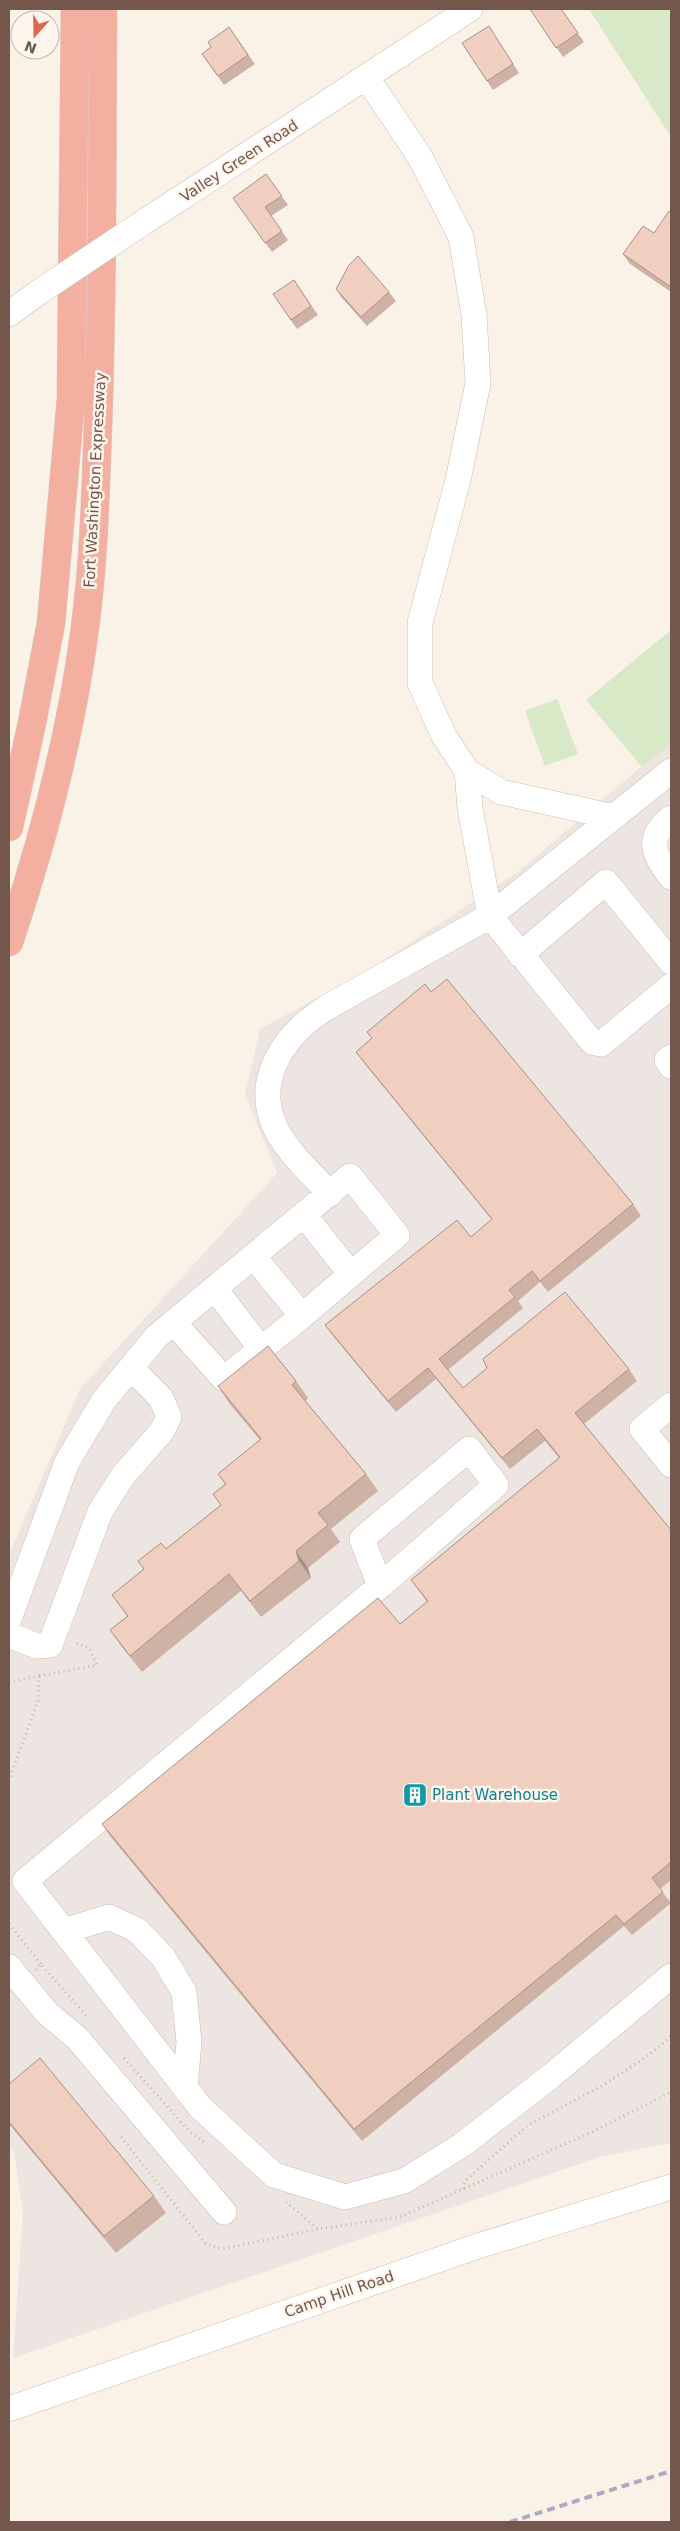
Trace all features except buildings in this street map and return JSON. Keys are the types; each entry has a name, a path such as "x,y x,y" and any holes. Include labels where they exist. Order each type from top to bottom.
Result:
{"highway":[{"name":"Fort Washington Expressway","path":"9,827 32,723 51,622 71,399 75,9"},
{"name":"Fort Washington Expressway","path":"9,942 35,860 55,785 79,664 90,582 101,354 103,9"}],"street":[{"name":"Valley Green Road","path":"9,313 144,222 470,9"},
{"path":"367,78 420,156 461,237 474,315 478,383 458,480 420,623 420,683 444,736 467,771 501,792 614,817"},
{"path":"467,771 470,808 490,916 592,1042 601,1044 671,986"},
{"path":"330,1194 292,1153 276,1129 270,1110 271,1074 277,1057 285,1043 307,1020 490,916 671,771"},
{"path":"671,818 661,826 654,839 656,858 671,877"},
{"path":"520,955 606,882 671,962"},
{"path":"671,1057 667,1060 671,1066"},
{"path":"9,1619 67,1462 104,1400 157,1336 350,1176 397,1235 224,1379 174,1323"},
{"path":"304,1215 351,1274"},
{"path":"254,1257 302,1316"},
{"path":"214,1289 261,1349"},
{"path":"9,1635 37,1646 50,1645 100,1512 122,1477 162,1431 169,1417 161,1398 131,1368"},
{"path":"671,1405 642,1429 671,1465"},
{"path":"380,1586 362,1539 469,1449 496,1485 380,1586 25,1881 200,2107 274,2175 345,2197 404,2181 462,2145 551,2076 671,1976"},
{"path":"64,1931 109,1917 136,1930 163,1957 184,1992 189,2042 185,2088"},
{"path":"9,1967 47,2013 77,2038 224,2212"},
{"name":"Camp Hill Road","path":"9,2409 478,2246 671,2188"}],"path":[{"path":"9,1682 97,1664 89,1648 54,1634"},
{"path":"9,1780 38,1701 39,1676"},
{"path":"9,1924 41,1964"},
{"path":"671,2036 649,2055 602,2086 528,2125 466,2181 463,2189 590,2133 671,2092"}],"shaded area":[{"path":"671,741 671,2143 600,2157 13,2358 23,2212 14,2153 9,2146 9,1555 80,1389 277,1173 245,1095 260,1029 361,975 518,872"}],"green space":[{"path":"589,9 671,9 671,137"},
{"path":"671,630 671,743 642,767 586,700"},
{"path":"557,699 578,754 545,766 525,711"}],"railway":[{"path":"510,2522 671,2471"}],"place":[{"name":"Plant Warehouse","path":"415,1795"}]}
